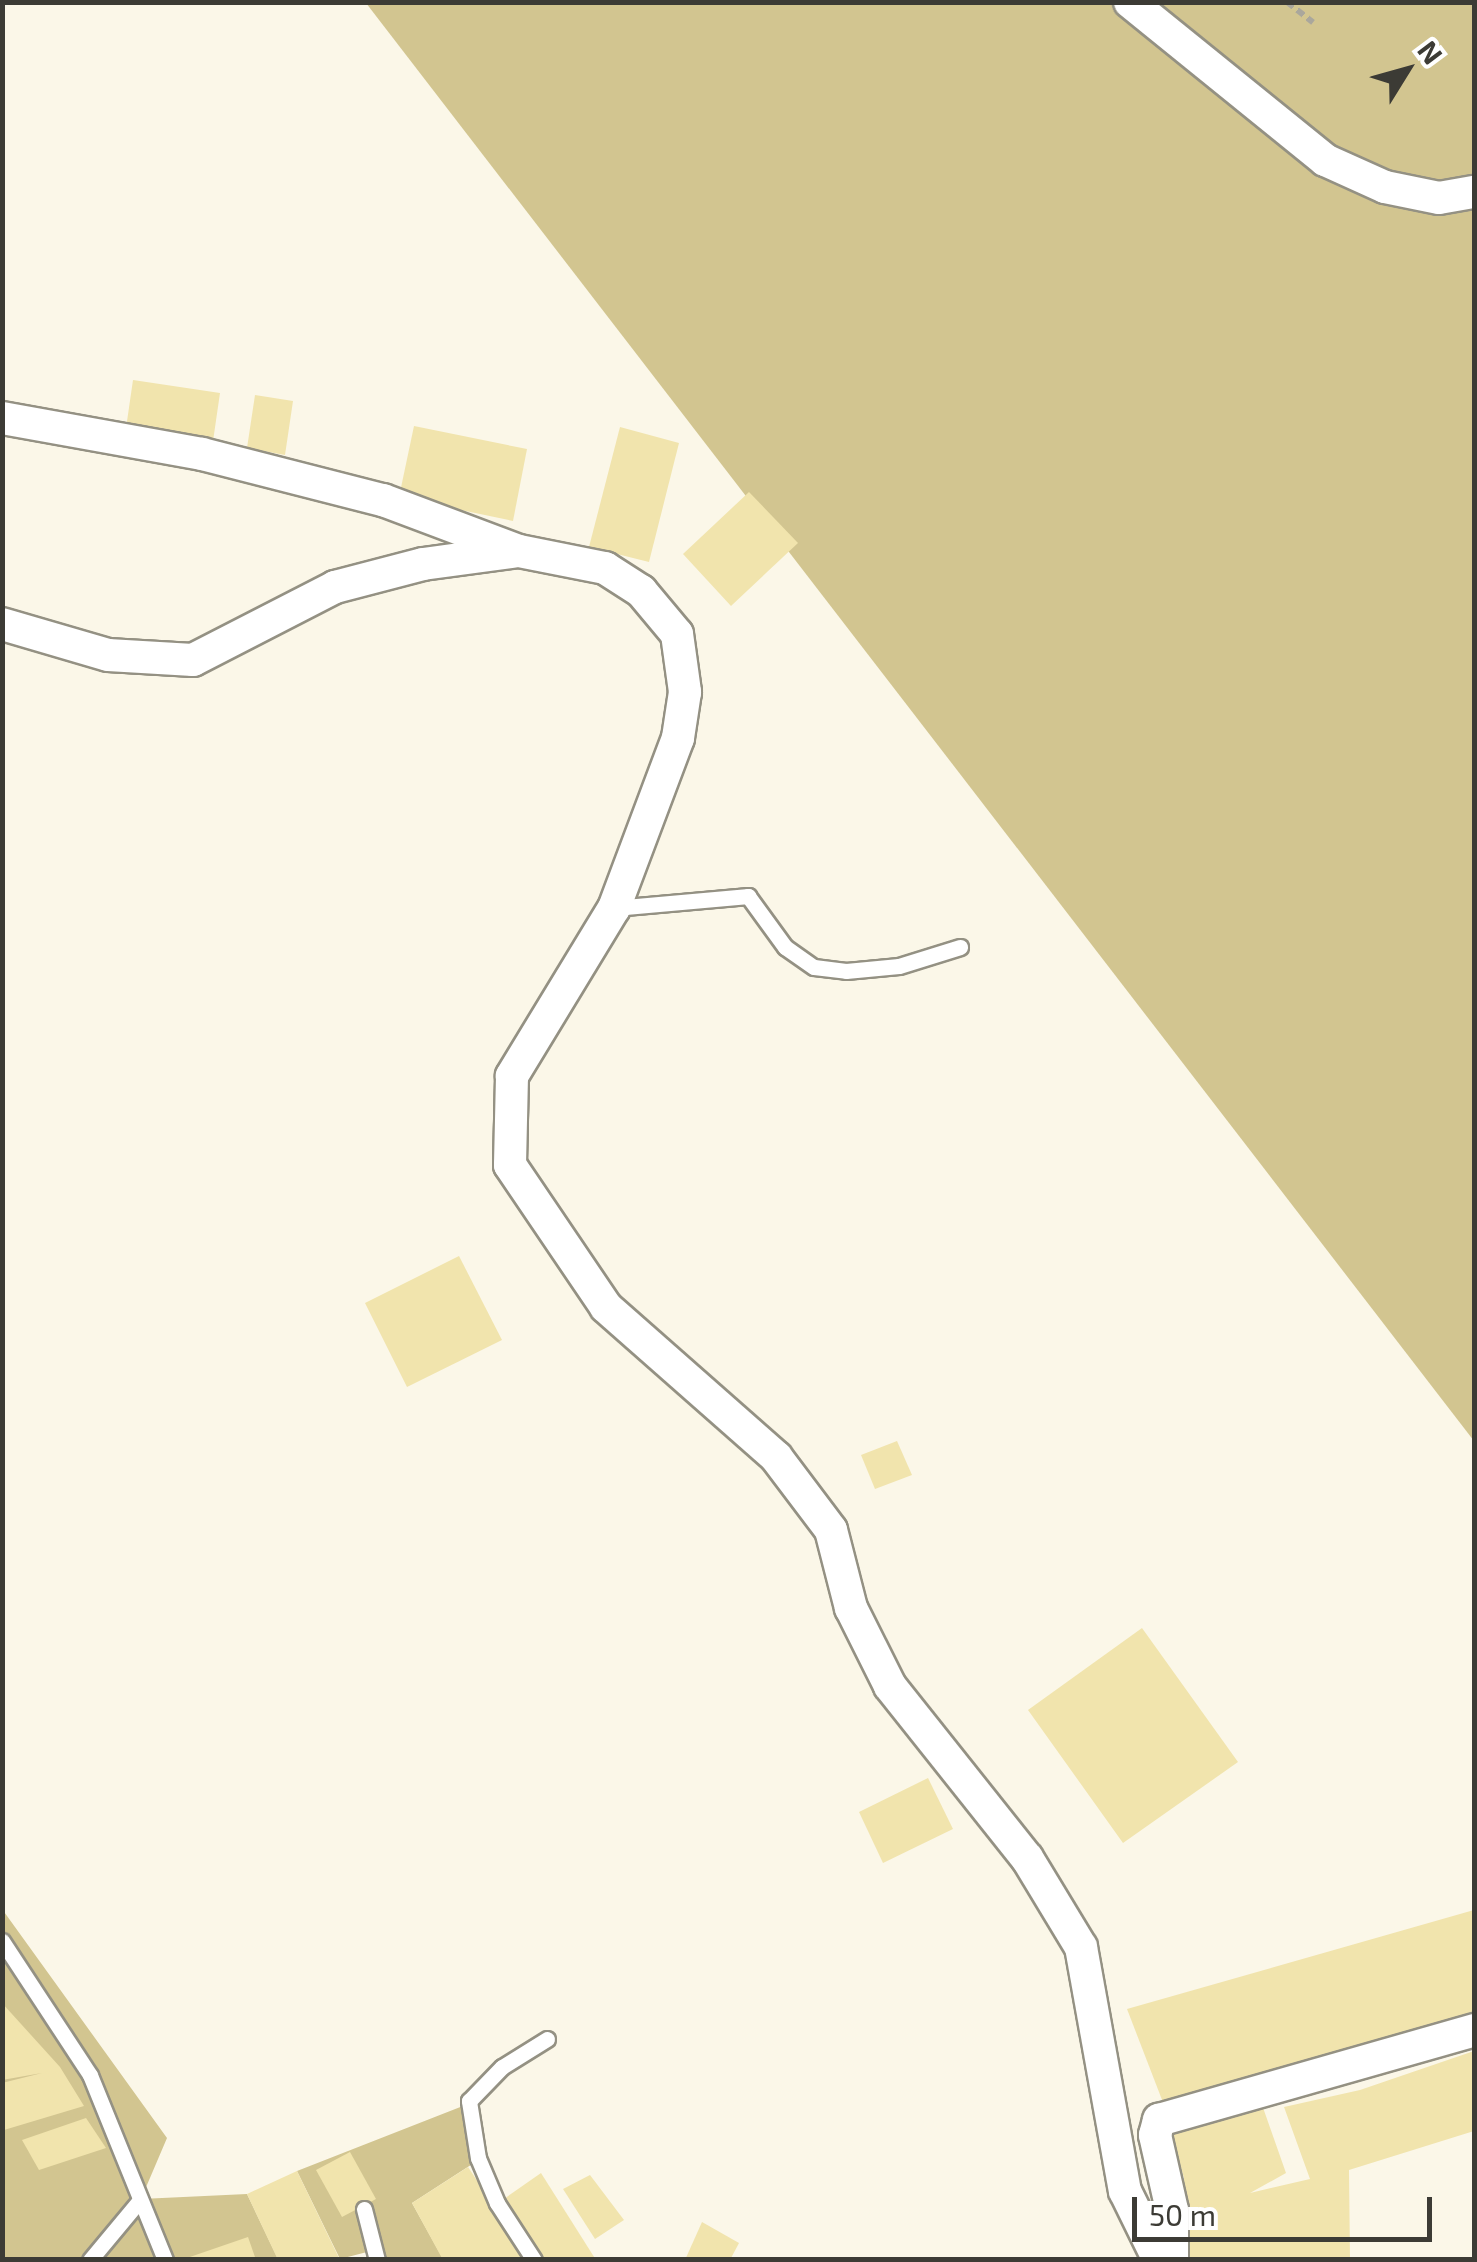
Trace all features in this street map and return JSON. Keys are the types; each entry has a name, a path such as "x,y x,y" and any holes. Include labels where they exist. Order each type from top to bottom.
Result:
{"street":[{"path":"1130,2 1325,160 1421,194 1474,192"},
{"path":"2,418 202,454 382,500 519,550 605,568 641,591 677,634 685,692 678,738 614,908 512,1076 510,1165 606,1307 776,1457 831,1530 851,1608 890,1686 1027,1858 1081,1947 1124,2192 1159,2260"},
{"path":"2,624 108,655 194,660 335,587 423,564 519,550"},
{"path":"1172,2260 1172,2210 1155,2135 1159,2120 1474,2030"}],"lane":[{"path":"614,908 748,896 764,909 785,947 814,967 846,971 899,966 960,947"},
{"path":"2,1942 90,2075 164,2260"},
{"path":"534,2260 484,2173 469,2101 502,2066 547,2039"},
{"path":"90,2260 140,2200"},
{"path":"364,2209 377,2260"}],"path":[{"path":"1287,2 1313,22"}],"shaded area":[{"path":"366,3 1474,3 1474,1441"},
{"path":"2,1909 167,2138 141,2199 247,2194 278,2259 3,2259"},
{"path":"468,2104 477,2161 412,2203 443,2259 382,2259 364,2215 367,2252 340,2259 297,2171"}],"building":[{"path":"133,380 220,393 212,448 125,435"},
{"path":"255,395 293,401 285,455 247,448"},
{"path":"414,426 527,449 513,521 399,497"},
{"path":"620,427 679,443 649,562 589,547"},
{"path":"749,492 798,543 731,606 683,554"},
{"path":"459,1256 502,1340 407,1387 365,1303"},
{"path":"897,1441 912,1475 875,1489 861,1455"},
{"path":"1142,1628 1238,1762 1123,1843 1028,1710"},
{"path":"928,1778 953,1829 883,1863 859,1812"},
{"path":"1474,1910 1474,2013 1164,2105 1127,2009"},
{"path":"2,2003 60,2067 84,2106 4,2130 2,2083 42,2073 2,2080"},
{"path":"1474,2051 1474,2131 1349,2170 1350,2260 1182,2260 1184,2178 1171,2134 1260,2099 1286,2173 1250,2193 1310,2179 1284,2107 1360,2090"},
{"path":"86,2118 106,2148 39,2170 22,2140"},
{"path":"350,2152 376,2199 342,2217 316,2170"},
{"path":"468,2167 530,2260 443,2260 412,2203"},
{"path":"297,2171 340,2260 278,2260 247,2194"},
{"path":"541,2173 596,2260 538,2260 501,2201"},
{"path":"590,2175 624,2220 595,2239 563,2189"},
{"path":"702,2222 739,2243 730,2260 685,2260"},
{"path":"248,2237 256,2260 184,2260 184,2259"}]}
